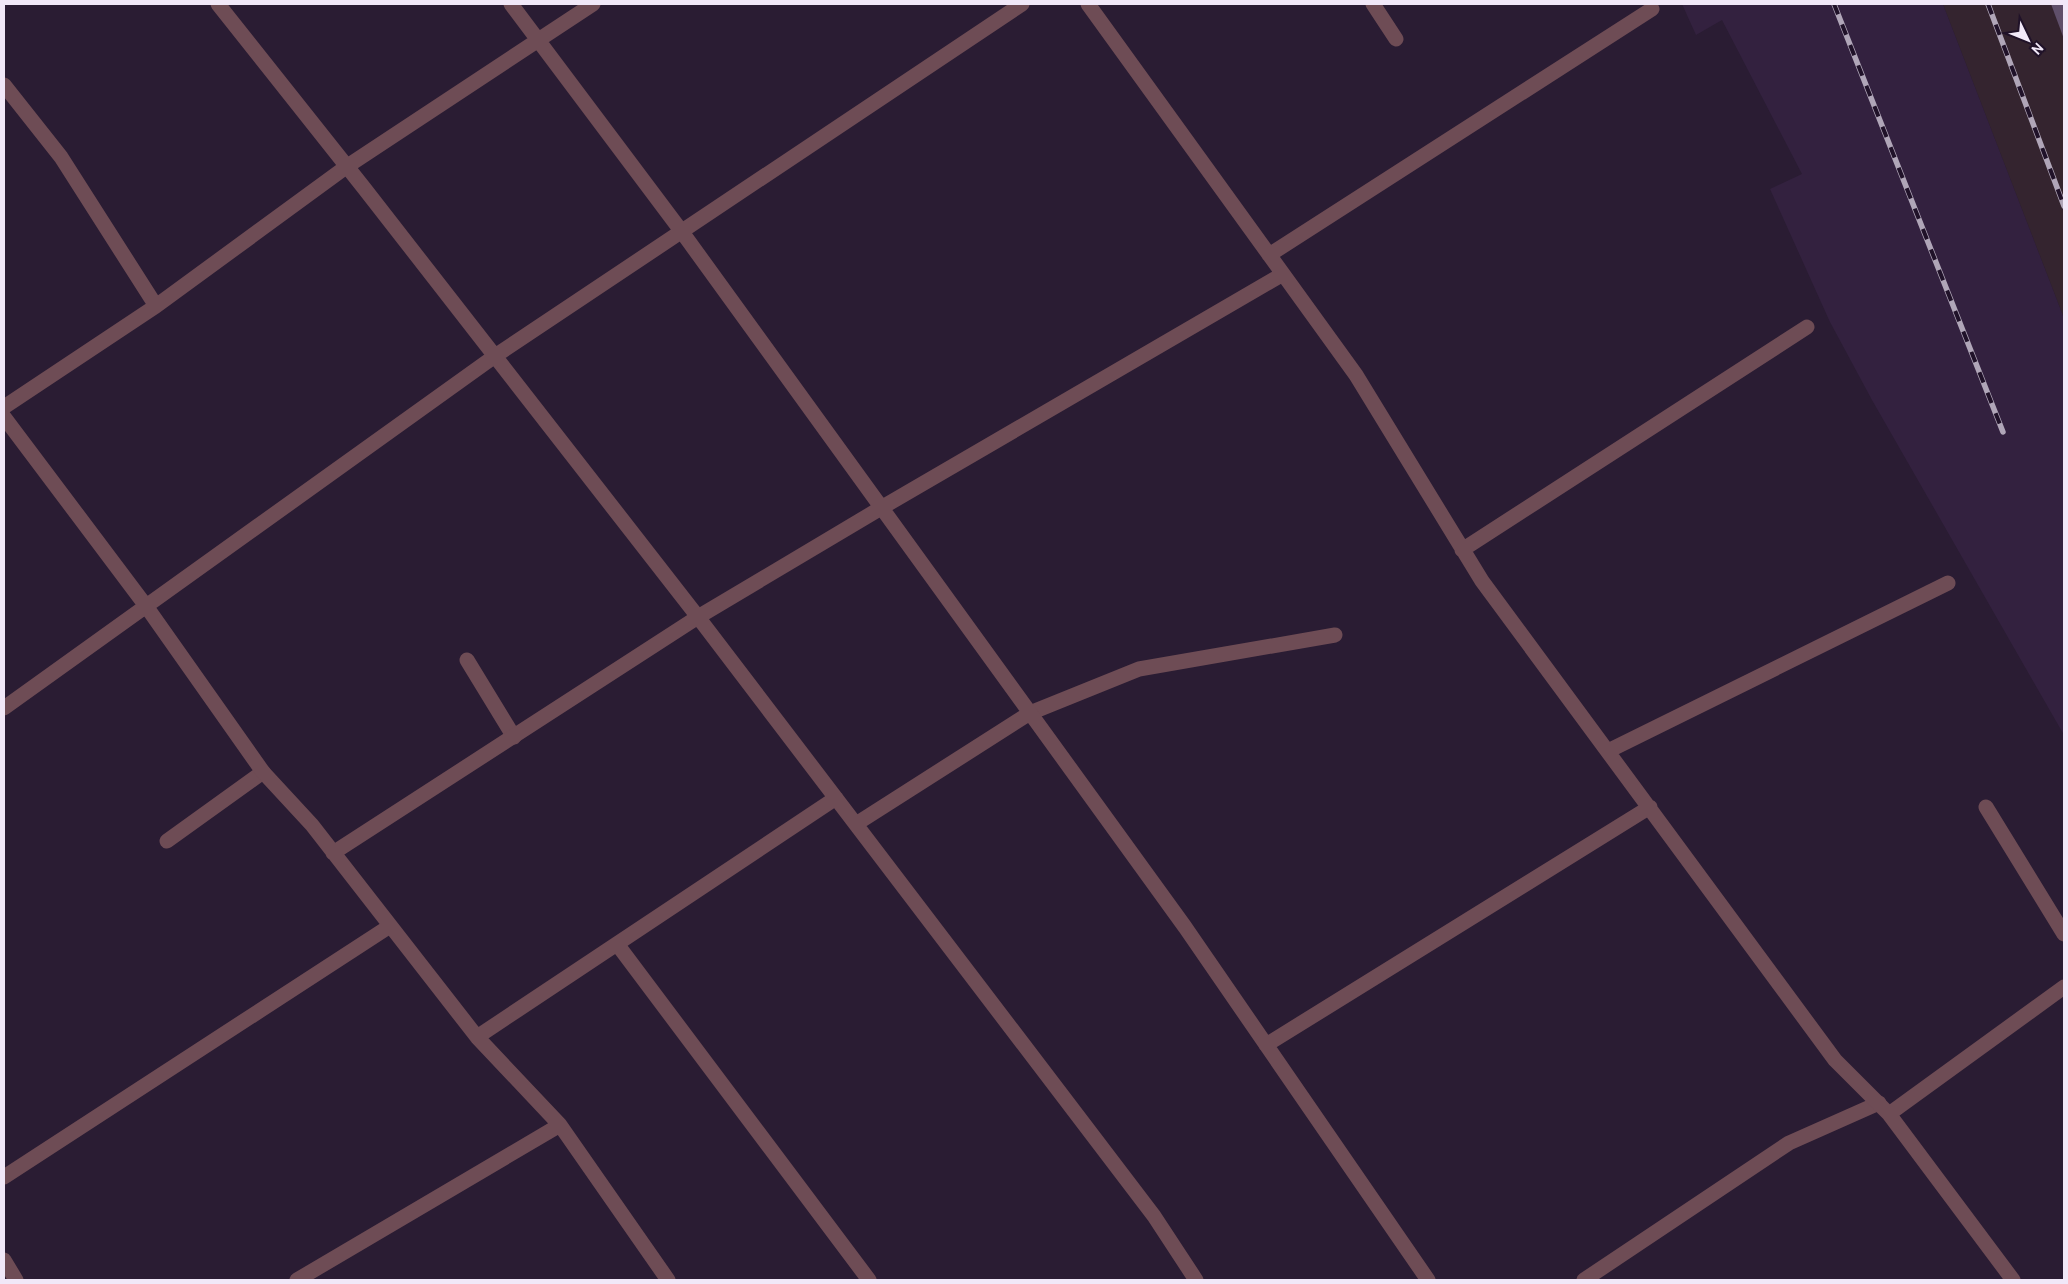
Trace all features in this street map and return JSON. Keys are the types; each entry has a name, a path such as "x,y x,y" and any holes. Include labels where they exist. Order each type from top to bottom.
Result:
{"street":[{"path":"218,4 698,617 1154,1216 1196,1280"},
{"path":"511,4 682,232 1185,927 1428,1280"},
{"path":"4,407 156,306 346,167 593,4"},
{"path":"4,708 495,356 1022,4"},
{"path":"1088,4 1356,375 1482,581 1835,1060 1889,1114 2013,1280"},
{"path":"1373,4 1396,39"},
{"path":"1269,255 1652,10"},
{"path":"4,85 61,157 156,306"},
{"path":"333,853 698,617 1283,274"},
{"path":"1462,550 1807,327"},
{"path":"4,417 146,606 264,772 312,826 477,1037 560,1124 668,1280"},
{"path":"1608,750 1948,584"},
{"path":"856,824 1030,713 1139,669 1336,635"},
{"path":"467,660 514,736"},
{"path":"167,841 264,772"},
{"path":"477,1037 836,798"},
{"path":"1266,1045 1650,807"},
{"path":"1986,807 2064,934"},
{"path":"4,1177 390,926"},
{"path":"617,944 869,1280"},
{"path":"1889,1114 2064,987"},
{"path":"1584,1280 1789,1143 1879,1103"},
{"path":"297,1280 560,1124"},
{"path":"4,1260 16,1280"}],"shaded area":[{"path":"1682,4 1943,4 2064,318 2064,735 1872,400 1830,322 1770,189 1802,174 1722,20 1696,35"},
{"path":"1943,4 2064,4 2064,318"}],"building":[{"path":"2051,4 2064,4 2064,39"}],"railway":[{"path":"1834,4 2003,432"},
{"path":"1988,4 2064,206"}]}
